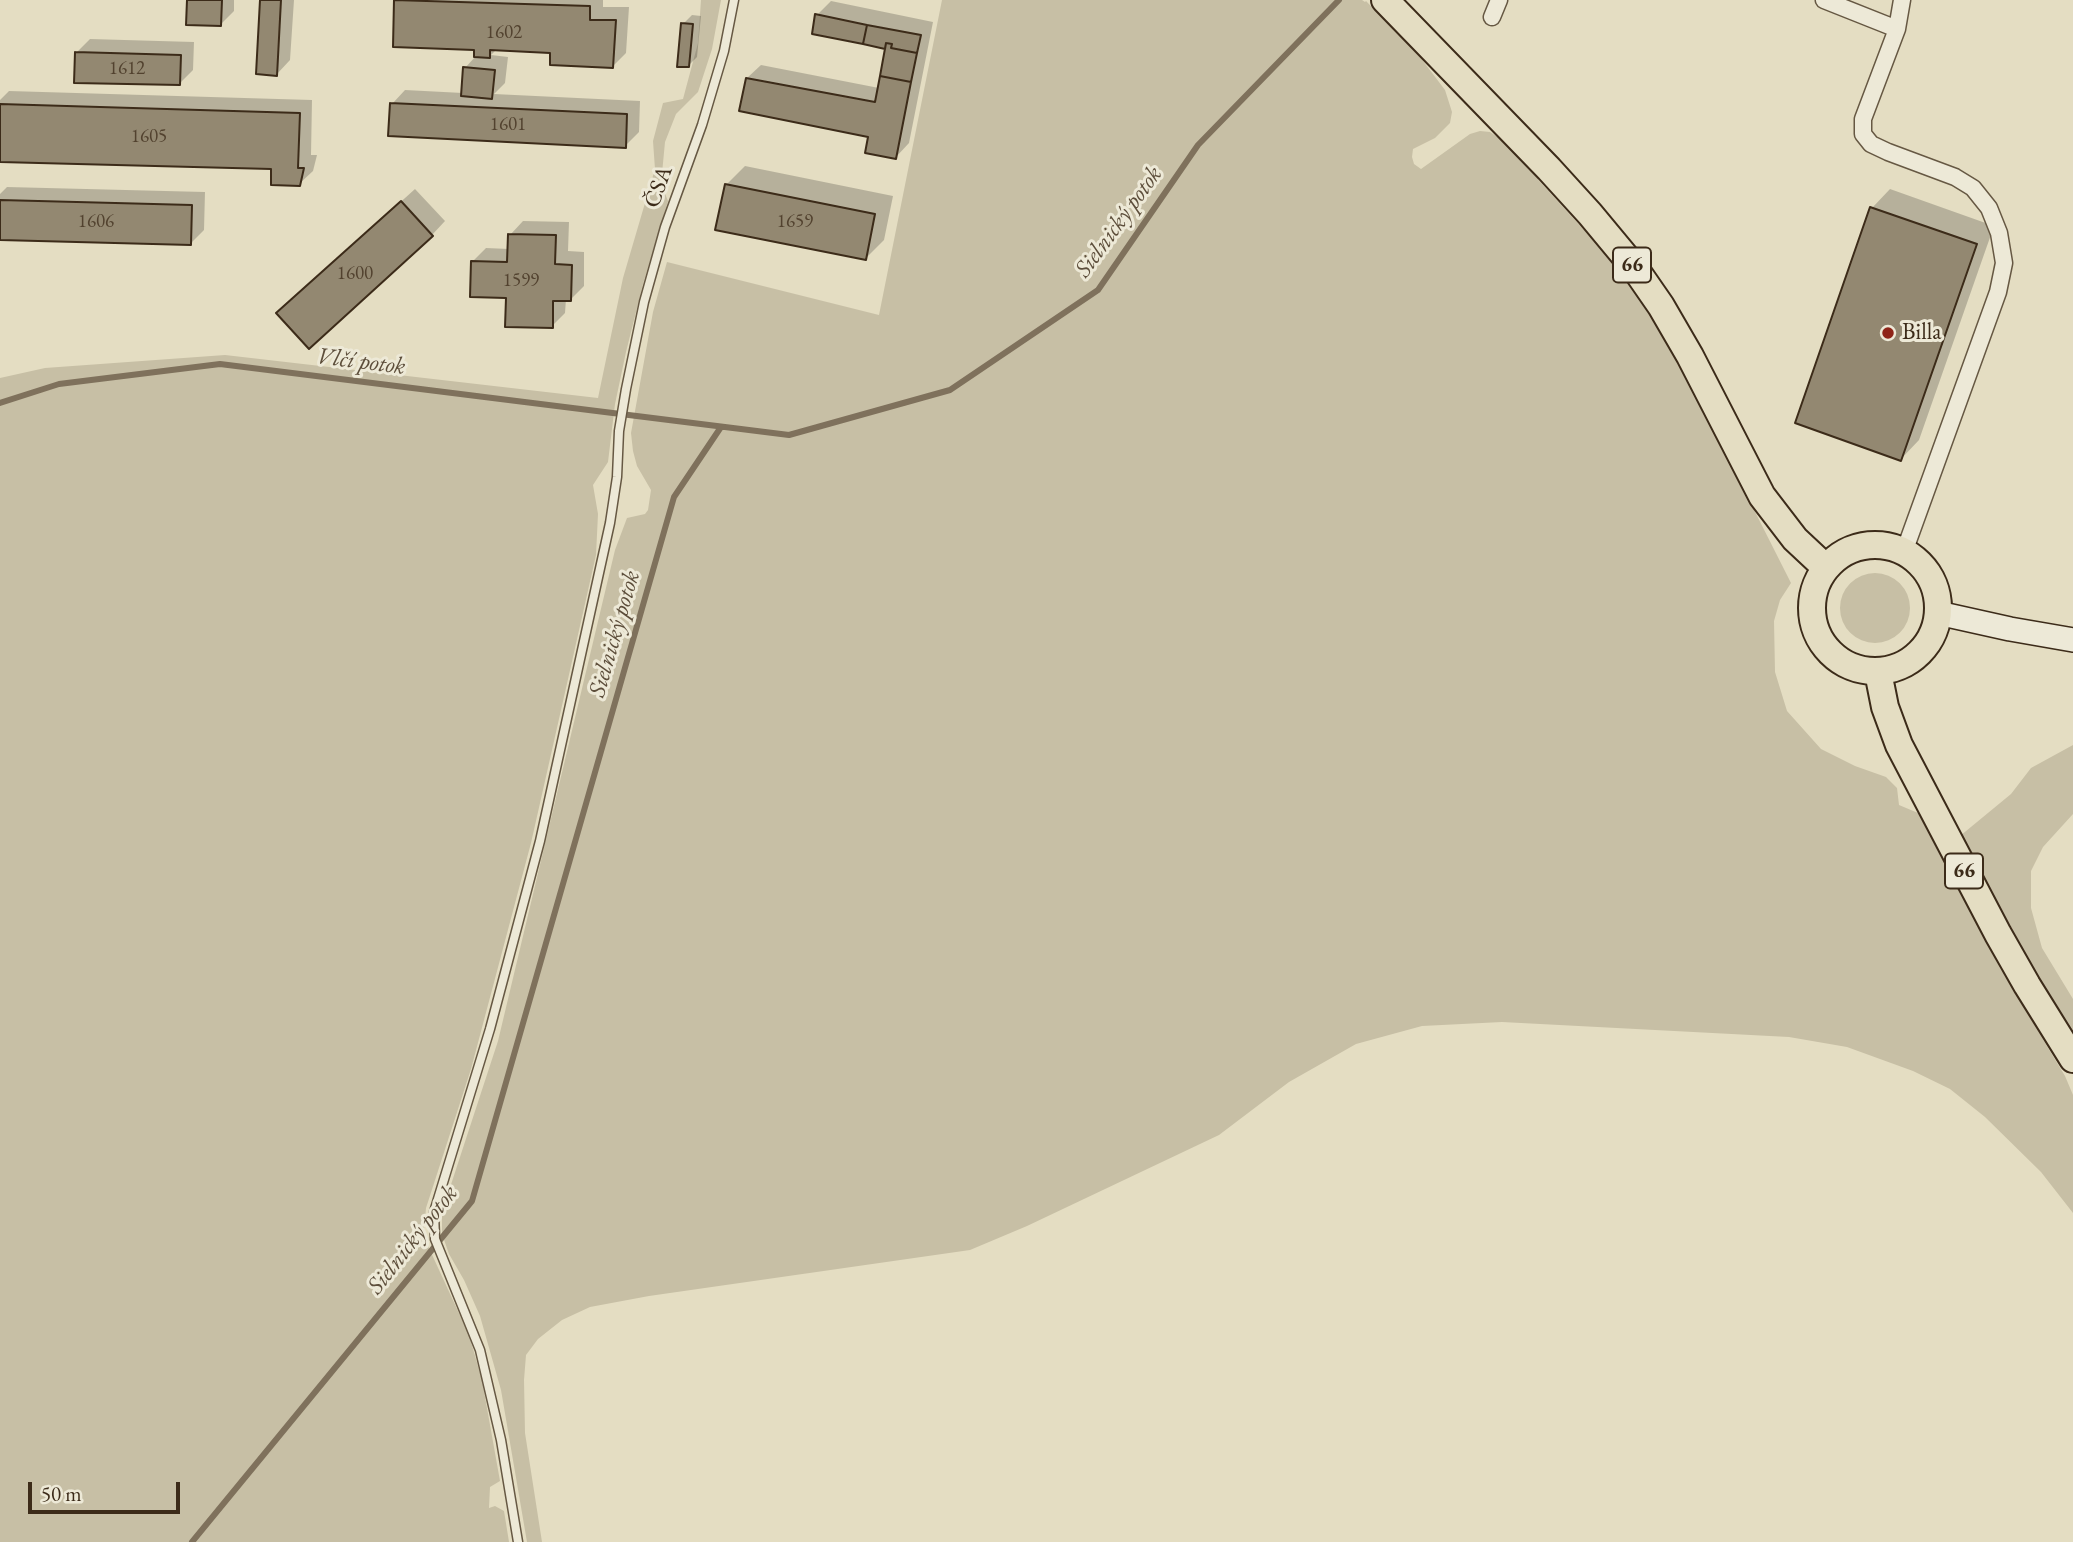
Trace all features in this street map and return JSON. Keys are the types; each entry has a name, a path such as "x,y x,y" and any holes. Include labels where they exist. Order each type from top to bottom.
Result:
{"main road":[{"name":"66","path":"1385,0 1557,178 1634,267 1690,356 1762,496 1795,539 1826,568"},
{"path":"1868,545 1881,545 1904,552 1923,567 1936,589 1938,613 1934,631 1925,647 1912,660 1896,668 1878,672 1860,670 1844,663 1829,652 1819,637 1813,620 1812,601 1817,584 1826,568 1845,552 1868,545"},
{"name":"66","path":"1878,672 1885,707 1904,755 1998,934 2073,1059"}],"street":[{"path":"1492,17 1499,0"},
{"path":"1824,0 1897,29"},
{"path":"1902,0 1897,29 1863,119 1863,134 1871,144 1955,177 1973,188 1989,208 1999,233 2004,263 1998,292 1904,552"},
{"path":"1938,613 2073,640"}],"lane":[{"name":"ČSA","path":"518,1542 501,1440 480,1350 435,1239 434,1212 490,1029 540,841 610,523 617,477 619,430 644,302 665,227 702,125 724,51 734,0"}],"shaded area":[{"path":"701,0 721,0 712,49 698,92 676,114 665,142 661,184 668,201 626,352 615,404 608,462 593,485 598,514 596,555 531,843 471,1069 426,1208 424,1229 428,1246 469,1335 482,1380 500,1481 490,1487 489,1508 495,1506 504,1511 509,1542 0,1542 0,378 45,368 225,355 598,398 623,278 655,169 653,141 663,103 683,99 698,43"},
{"path":"942,0 1366,1 1420,57 1445,90 1452,112 1450,123 1435,138 1413,149 1414,164 1421,169 1470,134 1480,131 1490,132 1502,140 1594,241 1632,288 1696,395 1791,583 1780,600 1774,621 1775,672 1787,711 1821,749 1855,766 1886,777 1897,788 1899,805 1918,813 2000,968 2065,1076 2073,1095 2073,1213 2041,1172 1985,1117 1950,1089 1913,1071 1847,1047 1789,1037 1502,1022 1422,1026 1356,1044 1289,1082 1219,1135 1027,1226 970,1250 649,1296 590,1307 562,1320 538,1339 526,1355 525,1433 542,1542 527,1542 501,1390 480,1316 442,1234 442,1212 498,1041 615,550 627,518 645,514 648,510 651,490 637,466 631,433 653,312 667,262 879,315"},
{"path":"1882,573 1895,579 1904,588 1908,594 1908,622 1900,633 1889,641 1868,643 1850,633 1842,622 1840,601 1850,583 1861,575"},
{"path":"2073,745 2073,814 2043,847 2031,871 2031,908 2042,948 2073,999 2073,1030 2040,979 1960,836 2011,794 2031,768"}],"building":[{"path":"187,0 222,0 221,26 186,25"},
{"path":"260,0 281,0 277,76 256,74"},
{"path":"394,0 590,6 590,20 616,20 613,68 550,65 550,53 490,50 490,58 474,57 474,50 393,47"},
{"path":"815,14 867,25 863,44 812,34"},
{"path":"681,23 693,24 689,67 677,67"},
{"path":"867,25 921,35 917,53 891,48 892,44 886,43 885,49 863,44"},
{"path":"886,43 892,44 891,48 917,53 911,82 880,76"},
{"path":"75,52 181,55 180,85 74,83"},
{"path":"463,67 495,70 492,99 461,96"},
{"path":"880,76 911,82 896,159 865,153 868,137 739,111 746,78 875,102"},
{"path":"390,103 627,114 626,148 388,136"},
{"path":"0,104 300,113 298,168 304,168 300,186 271,185 271,169 0,162"},
{"path":"725,184 875,214 866,260 715,230"},
{"path":"0,200 192,205 191,245 0,240"},
{"path":"401,201 433,236 309,349 276,313"},
{"path":"1870,207 1977,244 1901,461 1795,423"},
{"path":"508,234 556,235 555,264 572,265 571,301 553,301 553,328 505,327 506,298 470,297 471,261 507,262"}],"waterway":[{"name":"Sielnický potok","path":"0,403 59,384 220,364 789,435 950,390 1098,290 1198,145 1339,0"},
{"name":"Sielnický potok","path":"192,1542 472,1201 674,497 721,427"}],"place":[{"name":"Billa","path":"1888,333"}],"water label":[{"name":"Vlčí potok","path":"361,362"}]}
